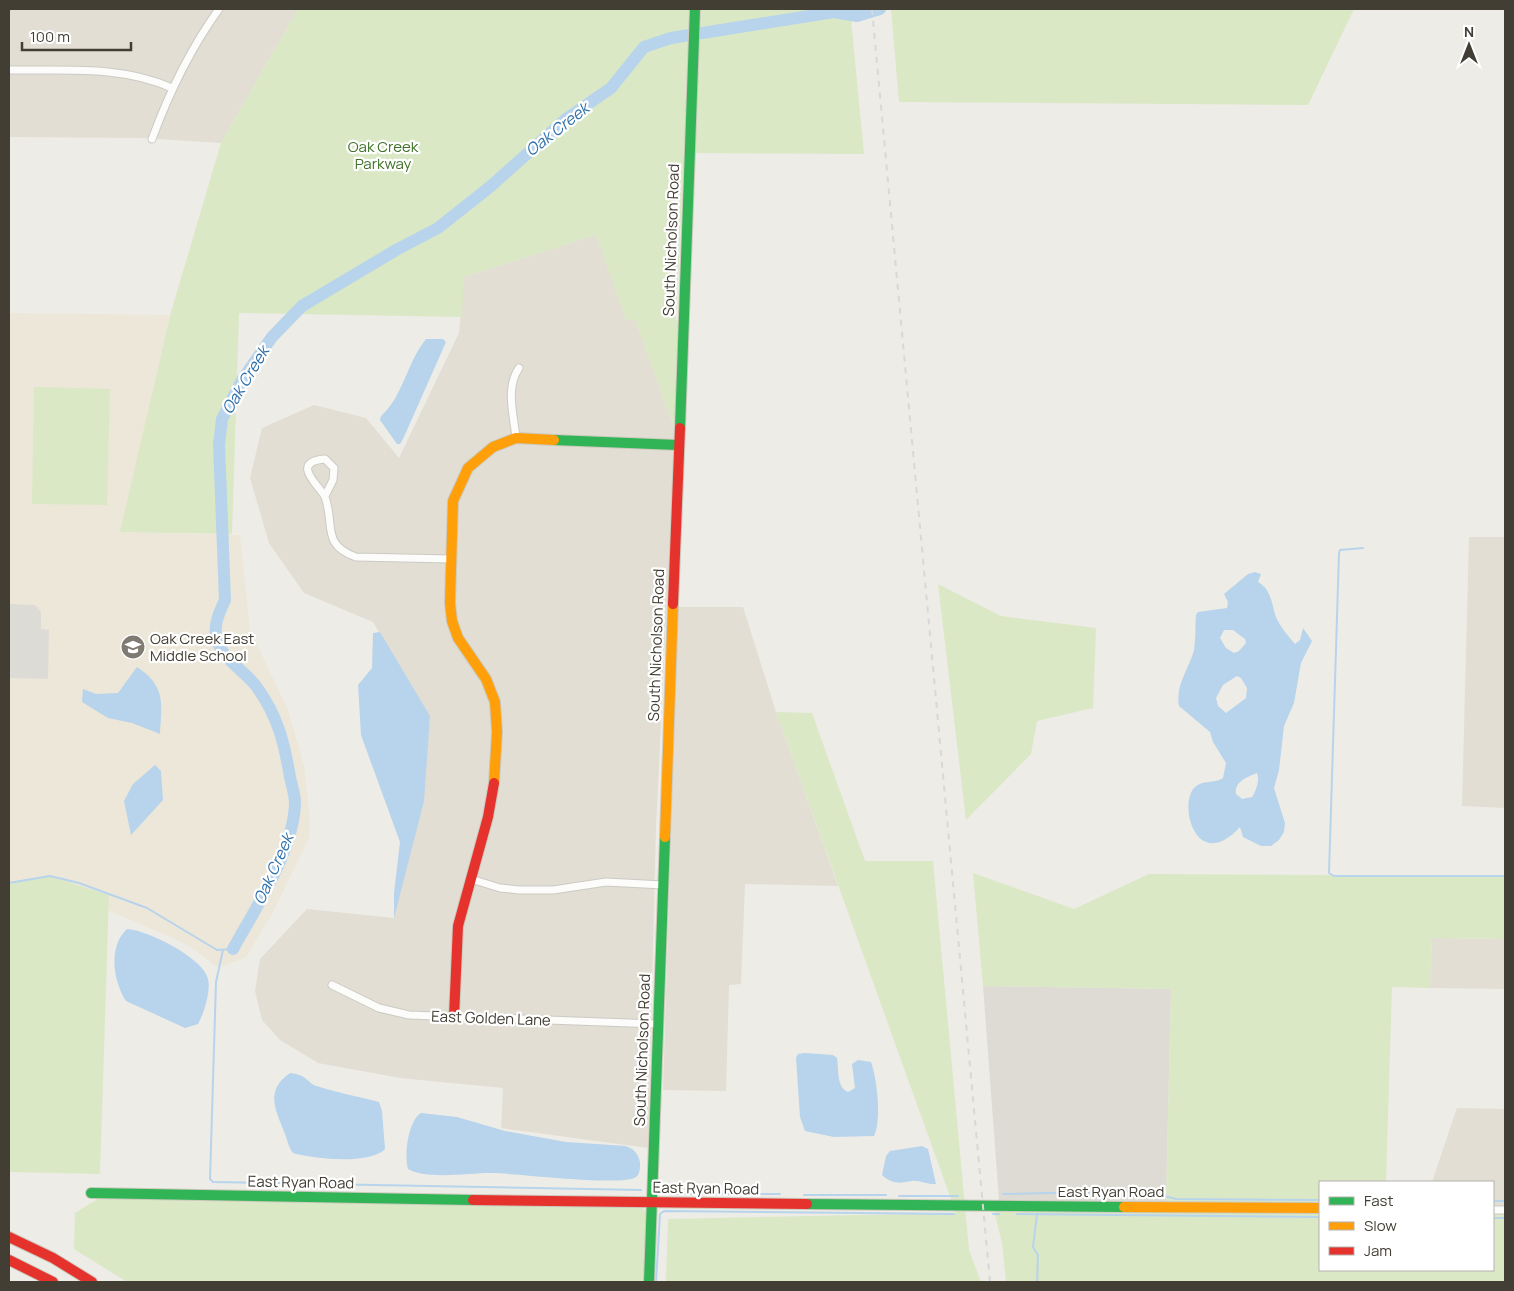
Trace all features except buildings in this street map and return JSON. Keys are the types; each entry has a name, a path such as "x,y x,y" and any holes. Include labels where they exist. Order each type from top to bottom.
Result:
{"street":[{"path":"152,139 172,88 187,58 219,9"},
{"name":"South Nicholson Road","path":"649,1282 695,9"},
{"path":"9,70 118,72 148,78 172,88"},
{"path":"516,438 511,393 514,375 519,368"},
{"path":"454,1017 458,926 488,817 495,776 497,724 495,702 486,679 458,638 452,621 450,603 451,559 453,501 456,485 472,461 495,445 516,438 678,445"},
{"path":"324,496 333,480 334,468 325,459 312,463 308,469 309,476 324,496 331,536 345,553 356,557 451,559"},
{"path":"471,879 500,888 519,890 553,890 606,882 663,885"},
{"name":"East Golden Lane","path":"332,985 379,1008 409,1015 657,1024"},
{"name":"East Ryan Road","path":"91,1193 652,1203 1319,1208"},
{"path":"9,1237 53,1258 92,1282"},
{"path":"9,1260 53,1282"}],"shaded area":[{"path":"9,9 298,9 221,143 141,138 9,137"},
{"path":"596,235 626,319 635,320 675,430 656,828 648,1148 501,1128 503,1088 400,1078 318,1063 280,1040 262,1020 255,991 260,959 307,909 394,918 430,716 373,622 304,593 269,543 250,478 262,428 314,405 366,418 399,458 459,333 464,277"},
{"name":"Oak Creek East Middle School","path":"9,313 170,315 121,532 240,535 250,630 288,710 304,766 310,821 309,838 271,916 246,957 224,966 216,966 188,945 108,910 109,895 49,876 9,884"},
{"path":"1469,537 1505,537 1505,808 1462,806"},
{"path":"9,604 35,605 41,612 41,629 49,630 48,679 9,678"},
{"path":"678,607 743,607 776,712 838,886 745,884 741,984 729,985 726,1091 663,1090"},
{"path":"1432,938 1505,939 1505,989 1430,988"},
{"path":"983,986 1171,989 1166,1203 999,1200"},
{"path":"1457,1108 1505,1109 1505,1206 1494,1206 1494,1181 1432,1181"}],"green space":[{"name":"Oak Creek Parkway","path":"298,9 691,9 676,320 684,321 675,430 635,320 626,320 596,235 464,277 462,317 239,313 232,534 120,532 171,312 221,143"},
{"path":"701,9 850,9 864,154 693,153"},
{"path":"891,9 1354,9 1308,105 899,102"},
{"path":"34,387 110,389 107,505 32,504"},
{"path":"938,584 1001,616 1096,628 1093,708 1037,721 1031,754 966,820"},
{"path":"776,712 812,713 865,861 933,861 969,1250 981,1282 666,1282 668,1219 956,1213"},
{"path":"973,873 1074,909 1149,874 1505,876 1505,939 1432,938 1430,988 1392,987 1386,1181 1319,1181 1319,1204 1166,1203 1171,989 983,986"},
{"path":"49,876 109,895 100,1174 9,1172 9,884"},
{"path":"101,1197 642,1207 647,1214 646,1282 127,1282 74,1249 75,1213"},
{"path":"994,1210 1319,1212 1319,1271 1494,1271 1494,1213 1505,1214 1505,1282 1006,1282 1002,1243"}],"water":[{"path":"426,339 443,339 446,342 403,439 400,444 397,444 380,420 381,416 395,399 414,358"},
{"path":"1255,572 1261,574 1258,582 1270,595 1278,621 1295,644 1300,640 1303,628 1312,641 1301,663 1294,703 1284,726 1279,770 1274,788 1285,823 1284,832 1279,840 1271,846 1261,846 1243,837 1240,827 1225,840 1212,843 1202,840 1195,832 1190,821 1188,808 1194,788 1205,782 1223,778 1226,763 1213,742 1210,732 1179,706 1178,698 1181,684 1194,650 1196,615 1198,612 1227,608 1228,602 1224,594 1248,574","holes":["1224,630 1233,630 1245,639 1246,643 1239,651 1234,653 1226,648 1220,638","1237,676 1241,678 1247,688 1246,698 1226,713 1218,706 1216,698 1223,685","1257,773 1258,782 1252,797 1242,799 1236,794 1236,790 1239,783"]},
{"path":"380,632 430,716 424,801 394,918 394,893 400,842 361,735 358,685 372,668 373,633"},
{"path":"137,667 153,681 158,689 161,705 160,734 132,723 108,718 82,702 83,689 96,694 118,693"},
{"path":"155,765 161,771 163,800 131,835 124,801 133,784"},
{"path":"127,929 148,934 174,946 196,962 204,971 208,979 209,990 205,1008 198,1024 185,1028 126,1001 118,984 115,954 121,936"},
{"path":"798,1054 833,1055 837,1058 840,1082 844,1090 848,1092 855,1088 852,1064 858,1060 871,1062 878,1099 878,1120 874,1136 834,1137 805,1131 800,1117 796,1058"},
{"path":"290,1073 301,1075 311,1083 332,1091 379,1102 382,1111 385,1149 378,1154 355,1159 327,1159 293,1153 278,1117 274,1101 277,1087"},
{"path":"421,1113 457,1117 505,1131 566,1142 626,1146 634,1150 639,1157 639,1173 636,1177 627,1180 611,1181 491,1173 437,1175 416,1172 408,1169 407,1147 413,1123"},
{"path":"922,1146 928,1149 936,1184 915,1181 897,1182 882,1175 886,1156 890,1151"}],"waterway":[{"name":"Oak Creek","path":"233,949 262,898 281,859 293,821 295,803 282,741 270,708 251,680 227,657 218,644 216,636 219,613 225,600 219,445 222,419 242,380 272,337 302,306 396,250 438,228 491,186 566,119 611,88 644,47 671,38 834,12 857,16 880,9"},
{"path":"1363,548 1340,550 1339,553 1329,873 1334,876 1505,876"},
{"name":"Oak Creek","path":"9,883 50,876 79,883 147,908 217,950 233,949"},
{"path":"223,950 216,982 210,1179 213,1182 641,1190"},
{"path":"661,1191 670,1194 780,1194"},
{"path":"1003,1194 1140,1191"},
{"path":"1158,1192 1164,1196 1176,1199 1319,1200"},
{"path":"804,1195 886,1195"},
{"path":"899,1196 958,1196"},
{"path":"1494,1201 1505,1201"},
{"path":"656,1282 660,1214 664,1211 954,1214"},
{"path":"993,1214 999,1214"},
{"path":"1017,1214 1319,1217"},
{"path":"1037,1214 1033,1247 1038,1255 1037,1282"},
{"path":"1494,1218 1505,1218"}],"railway":[{"path":"872,9 990,1282"}],"traffic: fast":[{"path":"680,428 695,9"},
{"path":"554,440 678,445"},
{"path":"649,1282 665,837"},
{"path":"91,1193 473,1200"},
{"path":"807,1204 1124,1207"}],"traffic: slow":[{"path":"494,783 497,732 495,702 486,679 458,638 452,621 450,603 453,501 468,468 493,447 516,438 554,440"},
{"path":"665,837 673,604"},
{"path":"1124,1207 1319,1208"}],"traffic: jam":[{"path":"673,604 680,428"},
{"path":"454,1017 458,926 488,817 494,783"},
{"path":"473,1200 807,1204"},
{"path":"9,1237 53,1258 92,1282"},
{"path":"9,1260 53,1282"}],"place":[{"name":"Oak Creek East Middle School","path":"133,647"}]}
